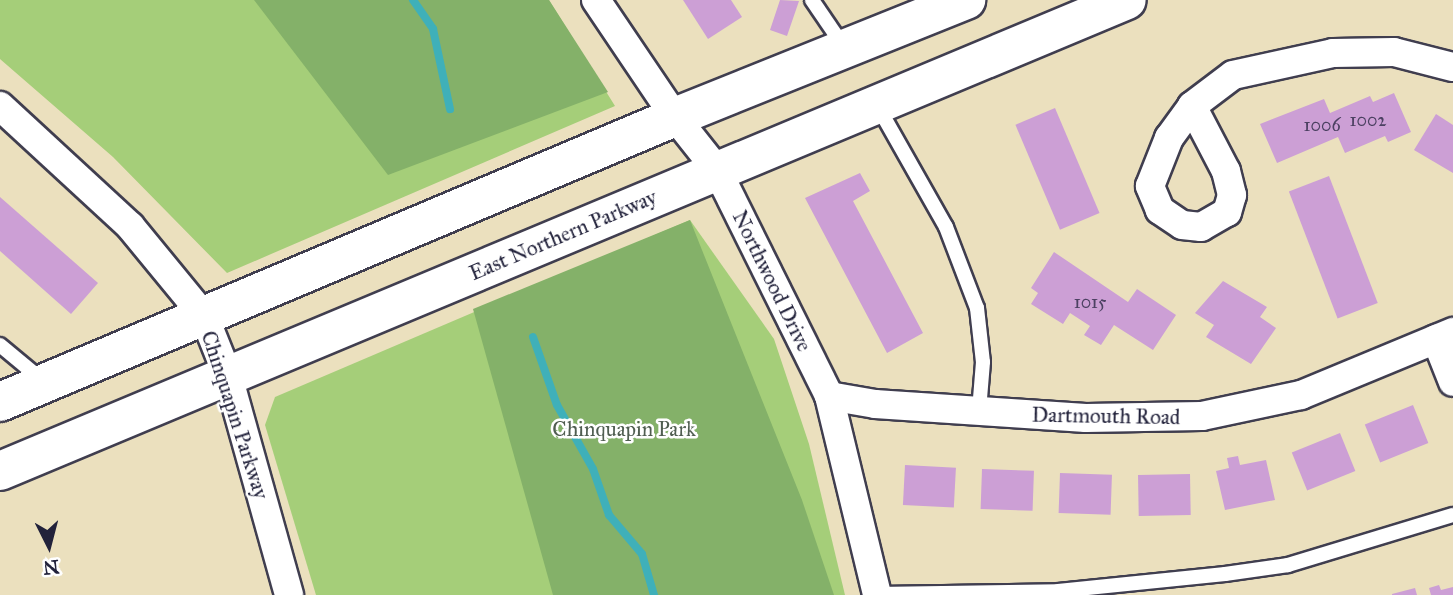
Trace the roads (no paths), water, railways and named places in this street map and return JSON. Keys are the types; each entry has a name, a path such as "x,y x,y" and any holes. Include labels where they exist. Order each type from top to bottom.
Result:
{"main road":[{"path":"0,402 675,117 846,51 966,0"},
{"name":"East Northern Parkway","path":"0,471 1127,0"}],"street":[{"name":"Northwood Drive","path":"596,0 675,117 717,170 828,396 877,595"},
{"path":"1192,106 1233,75 1333,53 1394,52 1453,67"},
{"name":"Chinquapin Parkway","path":"0,106 130,226 204,316 228,376 289,595"},
{"path":"1444,336 1453,383"},
{"name":"Dartmouth Road","path":"828,396 979,411 1155,420 1236,412 1301,395 1444,336"}],"lane":[{"path":"812,0 846,51"},
{"path":"876,104 946,227 977,309 983,362 979,411"},
{"path":"0,345 45,383"},
{"path":"877,595 1058,591 1288,565 1453,515"}],"waterway":[{"path":"413,0 433,29 450,109"},
{"path":"533,337 557,405 593,469 609,515 642,554 654,595"}],"park label":[{"name":"Chinquapin Park","path":"624,429"}]}
